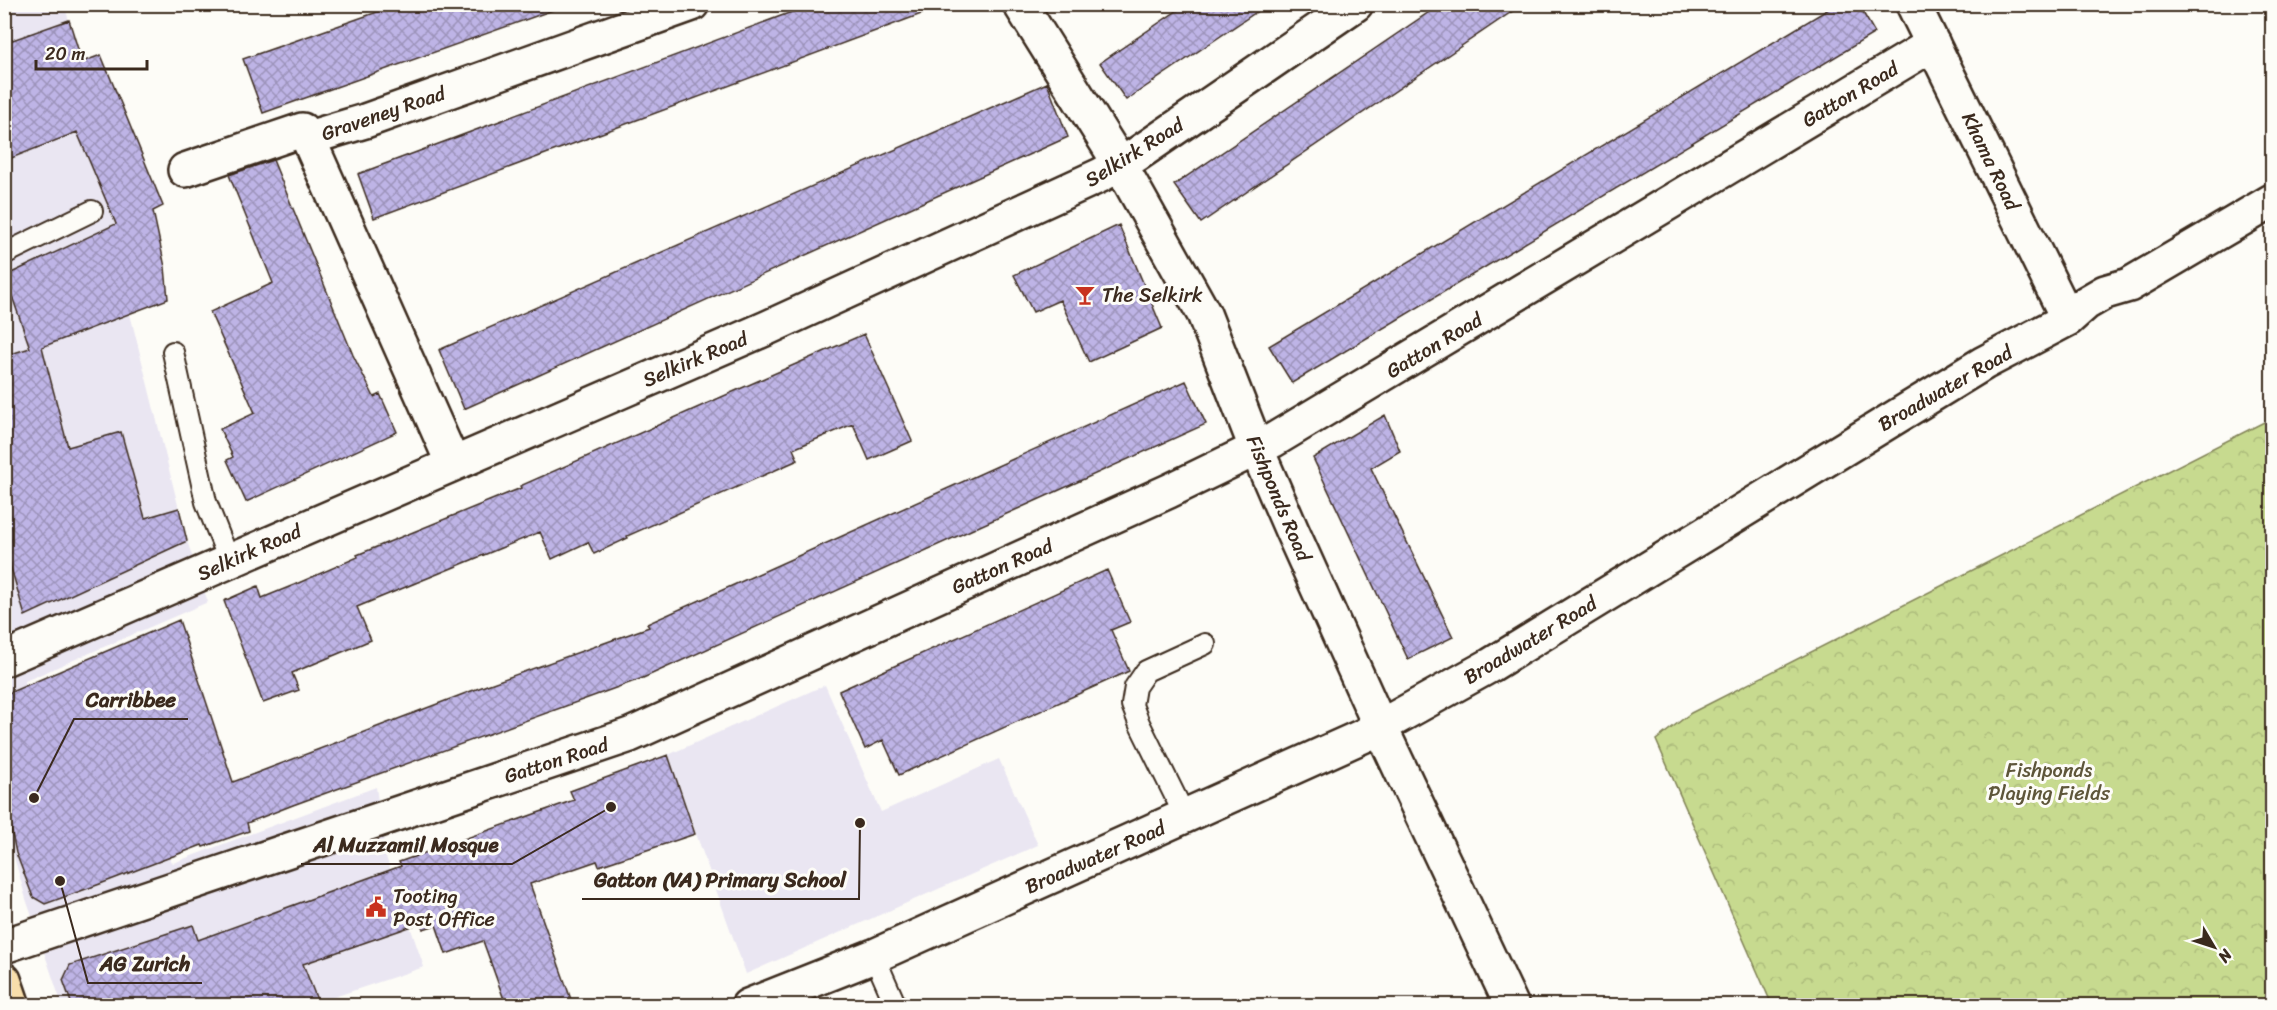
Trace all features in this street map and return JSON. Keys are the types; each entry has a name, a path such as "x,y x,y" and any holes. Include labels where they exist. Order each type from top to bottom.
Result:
{"highway":[{"path":"4,980 13,1005"}],"street":[{"name":"Graveney Road","path":"453,464 308,138 364,121 692,4"},
{"name":"Fishponds Road","path":"1020,4 1120,164 1204,314 1257,450 1380,726 1512,1005"},
{"name":"Selkirk Road","path":"4,659 767,328 1017,215 1120,164 1356,4"},
{"name":"Khama Road","path":"1913,4 2068,319"},
{"name":"Gatton Road","path":"4,946 630,735 1257,450 1399,367 1933,44"},
{"path":"185,170 302,130 308,138"},
{"name":"Broadwater Road","path":"748,1005 874,956 1365,735 1499,660 1984,363 2068,319 2086,303 2105,292 2129,285 2272,201"}],"lane":[{"path":"4,254 92,211"},
{"path":"173,352 206,502 229,560"},
{"path":"1185,816 1138,723 1132,705 1135,687 1146,671 1204,644"},
{"path":"874,956 896,1005"}],"shaded area":[{"path":"5,5 64,5 82,61 101,55 163,206 153,211 165,267 168,299 130,314 187,541 208,602 25,681 26,687 173,863 376,787 386,857 424,967 310,1005 62,1005 26,899 5,825"},
{"path":"825,685 881,812 999,759 1038,845 746,974 668,755"}],"green space":[{"name":"Fishponds Playing Fields","path":"2272,418 2272,1005 1772,1005 1656,740 1691,713"}],"building":[{"path":"400,4 552,4 553,10 263,113 243,59"},
{"path":"813,4 939,4 940,7 374,218 358,174"},
{"path":"1187,4 1268,4 1126,100 1100,63"},
{"path":"1441,4 1523,4 1201,223 1174,185"},
{"path":"1837,4 1858,4 1875,33 1292,383 1269,346"},
{"path":"69,20 82,62 101,55 163,206 153,211 165,267 168,299 42,347 68,447 121,432 145,518 179,508 187,541 25,616 4,544 4,356 30,348 5,276 116,224 77,132 4,161 4,43"},
{"path":"1047,83 1068,137 464,409 439,350"},
{"path":"273,160 353,355 374,397 380,394 397,432 246,502 227,460 233,457 220,429 255,413 210,312 273,283 229,175"},
{"name":"The Selkirk","path":"1119,225 1162,328 1089,362 1060,300 1033,312 1014,275"},
{"path":"864,334 912,441 869,460 853,424 793,449 798,460 627,536 628,538 594,554 588,542 552,559 540,532 357,607 371,640 292,673 299,690 263,703 224,601 258,586 262,598 294,585 358,557 357,555 521,488 520,486"},
{"path":"1186,381 1206,424 643,678 293,805 247,823 249,831 203,847 202,845 45,904 33,897 16,853 4,796 4,695 179,620 233,782 487,685 649,627 647,624"},
{"path":"1385,415 1400,451 1371,468 1453,637 1408,659 1313,458"},
{"path":"1107,570 1130,622 1111,630 1129,671 899,775 883,740 865,749 839,691"},
{"path":"668,755 695,834 599,866 597,861 530,884 573,1005 506,1005 483,941 446,954 436,925 423,929 421,923 303,964 319,1005 72,1005 63,980 70,965 193,925 198,940 401,866 399,862 574,800 570,791"}],"place":[{"name":"The Selkirk","path":"1085,295"},
{"name":"Carribbee","path":"34,798"},
{"name":"Al Muzzamil Mosque","path":"611,807"},
{"name":"Gatton (VA) Primary School","path":"860,823"},
{"name":"AG Zurich","path":"60,881"},
{"name":"Tooting Post Office","path":"376,907"}]}
